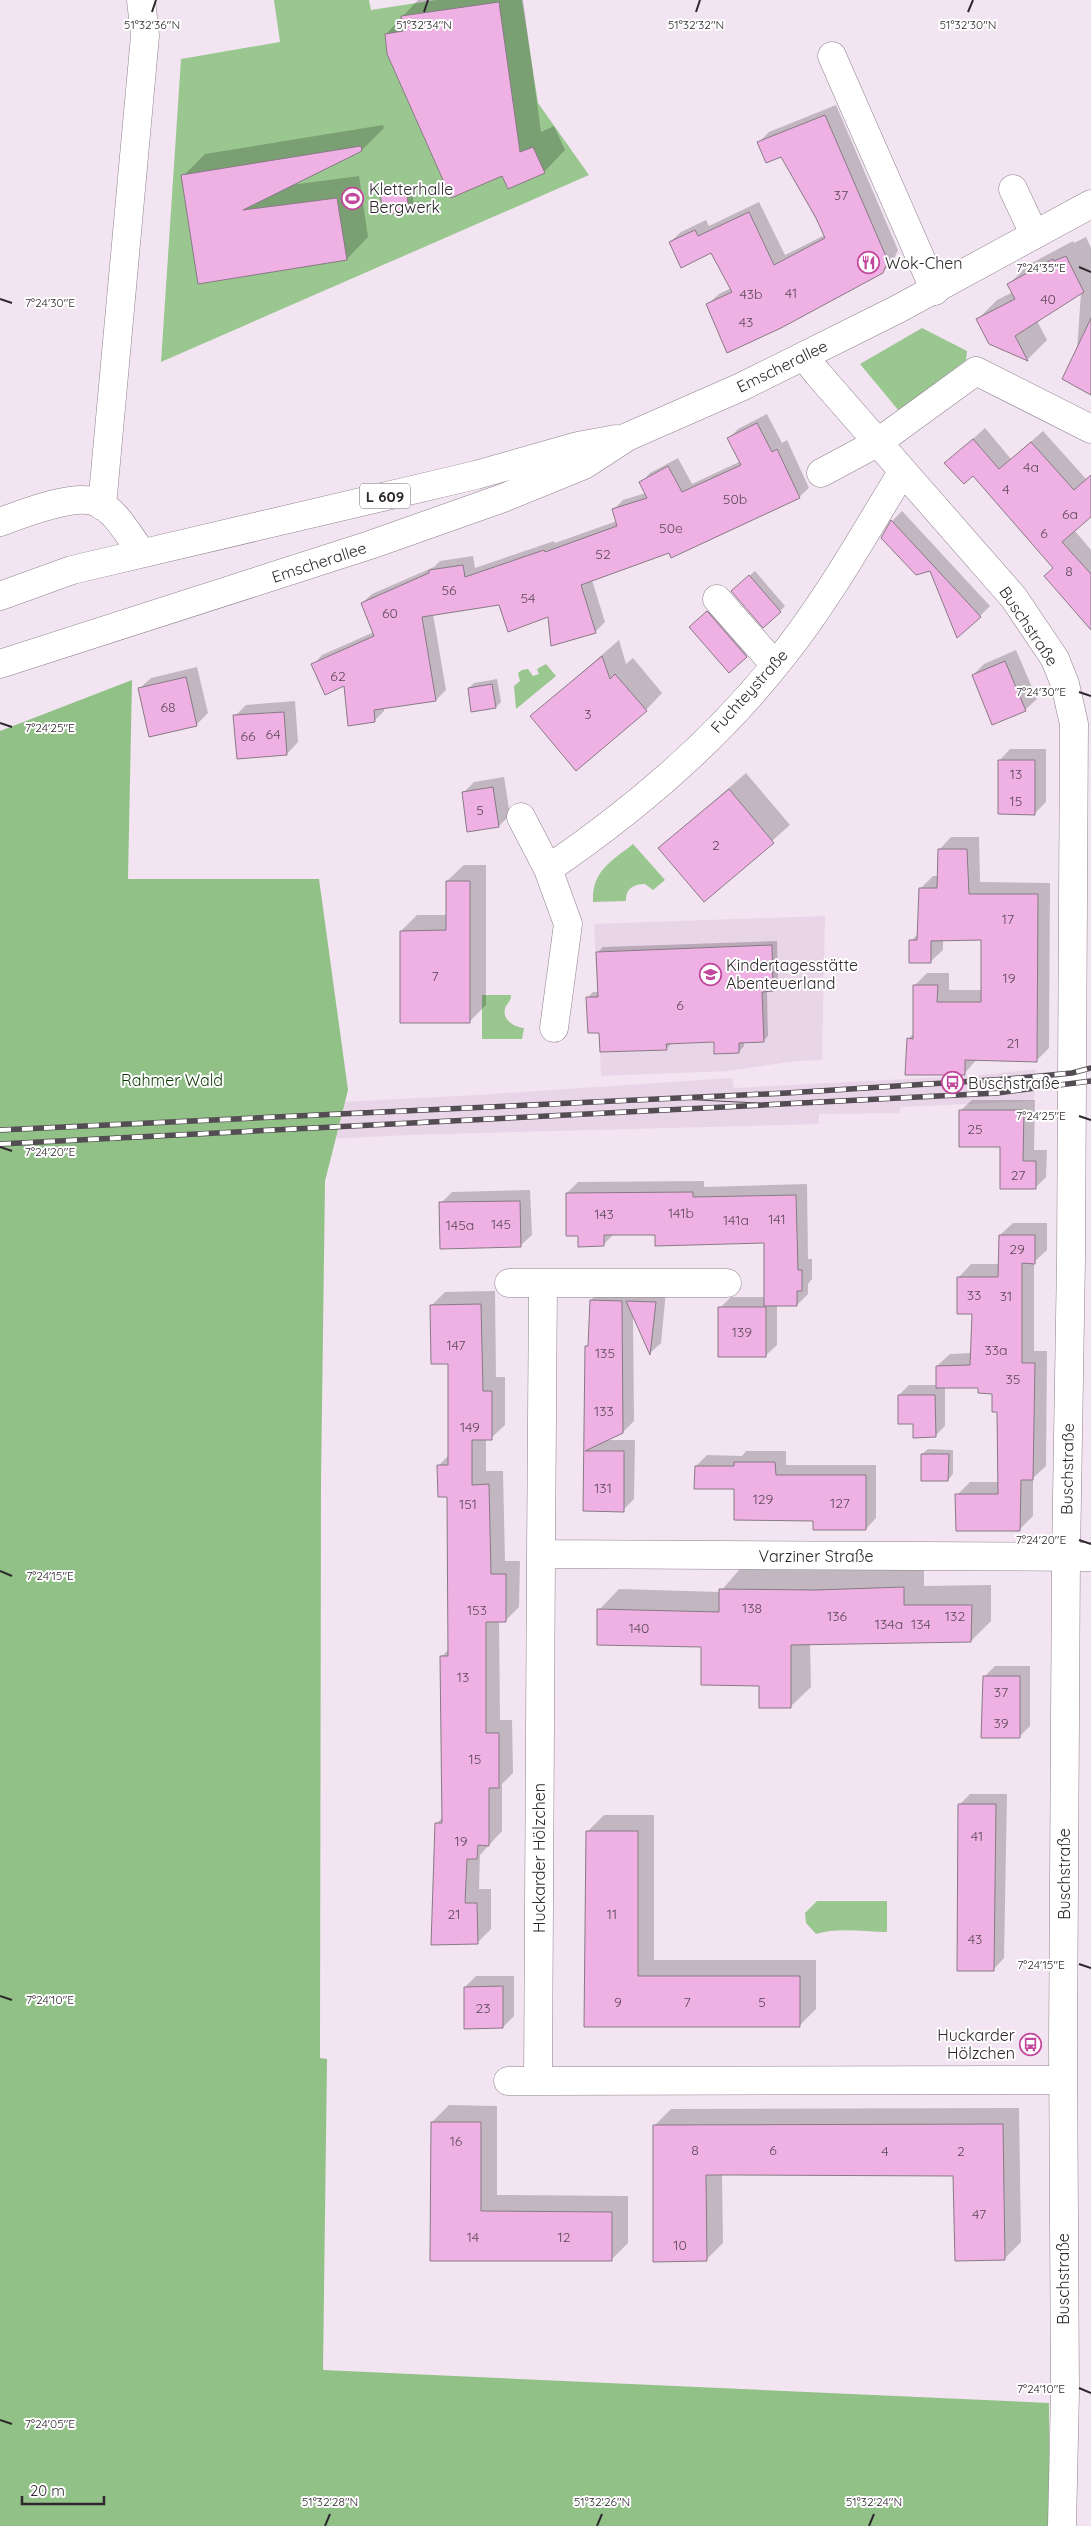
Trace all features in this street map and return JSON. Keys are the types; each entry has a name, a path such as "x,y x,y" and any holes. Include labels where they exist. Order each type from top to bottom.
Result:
{"street":[{"path":"102,506 145,36 141,0"},
{"path":"832,56 935,290"},
{"path":"1013,189 1034,234"},
{"name":"Emscherallee","path":"0,664 370,546 503,498 584,465 627,437 741,387 804,356 935,290 1091,204"},
{"name":"Buschstraße","path":"804,356 877,443 1014,598 1055,659 1064,684 1074,724 1071,1250 1078,1557 1064,2080 1065,2392 1062,2526"},
{"path":"822,473 877,443 976,371 1091,429"},
{"name":"Emscherallee","path":"0,596 72,570 476,475 578,446 627,437"},
{"name":"Fuchteystraße","path":"548,869 597,835 643,798 726,719 776,665 822,602 903,471"},
{"path":"0,522 33,510 84,499 102,506 115,516 142,553"},
{"path":"717,598 776,665"},
{"path":"521,817 548,869 568,924 554,1028"},
{"path":"509,1283 727,1283"},
{"path":"541,1554 543,1283"},
{"name":"Varziner Straße","path":"541,1554 1078,1557"},
{"name":"Huckarder Hölzchen","path":"538,2081 541,1554"},
{"path":"508,2081 1064,2080"}],"shaded area":[{"name":"Kindertagesstätte Abenteuerland","path":"825,916 822,1060 795,1061 728,1071 601,1076 594,924"},
{"path":"1036,1069 1034,1101 901,1107 899,1113 819,1114 819,1124 410,1135 0,1155 0,1119 478,1095 732,1078 734,1088 982,1075"}],"green space":[{"name":"Kletterhalle Bergwerk","path":"274,0 369,0 371,10 436,0 522,0 538,103 589,175 161,362 181,59 280,42"},
{"path":"922,328 967,351 966,360 899,411 860,364"},
{"path":"546,664 556,676 516,709 514,686 520,681 518,673 528,669 533,676 539,674 537,669"},
{"name":"Rahmer Wald","path":"132,680 128,879 319,879 348,1090 325,1181 321,1482 320,2058 327,2059 323,2370 1049,2403 1049,2526 0,2526 0,731"},
{"path":"633,844 665,880 653,890 645,884 634,886 627,893 626,901 593,902 599,874 610,862"},
{"path":"482,995 511,995 506,1006 505,1015 509,1022 524,1028 522,1039 482,1039"},
{"path":"817,1901 887,1901 887,1932 842,1930 816,1934 806,1923 805,1913"}],"building":[{"path":"499,2 520,152 533,147 545,173 508,189 502,176 451,198 387,54 385,34 403,31 401,16"},
{"path":"825,115 888,261 883,273 781,328 727,353 706,304 732,292 711,253 681,268 669,242 695,230 698,236 749,212 774,265 825,238 816,218 781,157 766,163 757,142"},
{"path":"361,146 362,151 243,210 337,198 347,260 198,284 181,175"},
{"path":"406,188 409,212 383,215 380,192"},
{"path":"1066,256 1084,292 1015,336 1028,361 989,344 976,319 1015,299 1007,284 1053,259 1054,261"},
{"path":"1091,318 1091,395 1062,379"},
{"path":"757,423 772,452 777,449 800,498 671,558 669,553 581,585 596,633 551,646 548,617 508,632 499,605 422,617 436,701 374,710 375,722 348,726 344,686 325,695 311,664 374,636 361,603 429,573 429,570 463,565 465,577 544,550 545,552 617,526 612,509 647,498 639,482 668,466 682,492 741,465 727,438"},
{"path":"973,439 999,469 1031,442 1074,490 1091,475 1091,517 1062,542 1091,574 1091,630 1044,576 1053,568 973,476 964,484 944,463"},
{"path":"891,520 981,617 957,638 930,571 916,575 881,538"},
{"path":"749,575 781,612 763,628 731,591"},
{"path":"707,611 747,657 729,673 689,627"},
{"path":"602,656 610,679 615,674 647,711 576,771 530,716"},
{"path":"1005,661 1026,711 992,725 972,675"},
{"path":"186,677 197,726 149,737 138,688"},
{"path":"492,684 496,708 471,712 468,688"},
{"path":"284,712 287,755 237,759 233,715"},
{"path":"998,760 1035,760 1035,815 998,814"},
{"path":"493,787 499,827 467,832 462,792"},
{"path":"729,789 774,843 704,902 658,848"},
{"path":"938,849 967,849 969,894 1038,894 1037,1062 965,1060 965,1075 905,1075 907,1038 913,1039 913,985 938,985 937,1002 981,1002 981,940 931,941 931,963 909,963 909,940 917,940 919,888 937,888"},
{"path":"446,881 470,881 470,1023 400,1023 400,931 446,930"},
{"path":"772,945 773,991 762,992 764,1042 739,1043 739,1053 714,1054 714,1042 666,1044 667,1050 600,1052 599,1033 588,1033 586,997 598,997 596,952"},
{"path":"959,1110 1024,1110 1023,1161 1036,1161 1036,1189 1000,1189 1000,1147 959,1147"},
{"path":"693,1192 693,1197 796,1195 798,1270 802,1270 802,1291 797,1291 797,1306 764,1306 764,1243 655,1246 655,1235 604,1235 604,1246 578,1247 578,1236 566,1236 566,1193"},
{"path":"520,1201 521,1247 440,1249 439,1202"},
{"path":"999,1235 1035,1235 1035,1264 1022,1263 1022,1363 1035,1363 1033,1480 1021,1480 1020,1531 956,1531 955,1494 998,1494 997,1412 992,1412 992,1394 978,1393 978,1388 936,1388 936,1366 970,1365 972,1314 957,1314 957,1277 998,1277"},
{"path":"590,1300 622,1301 623,1433 585,1451 624,1451 624,1512 583,1511 585,1346 588,1346"},
{"path":"626,1301 656,1302 650,1355"},
{"path":"481,1304 483,1391 492,1391 492,1440 472,1440 472,1485 489,1484 491,1574 506,1574 506,1622 486,1622 486,1733 499,1733 499,1788 489,1788 489,1846 478,1845 477,1859 467,1859 465,1903 477,1903 478,1944 431,1945 435,1823 442,1823 440,1656 448,1656 447,1497 438,1497 437,1465 448,1465 448,1364 431,1364 430,1305"},
{"path":"718,1307 766,1307 766,1357 718,1357"},
{"path":"898,1395 935,1395 936,1437 913,1438 913,1424 898,1424"},
{"path":"921,1454 949,1454 948,1481 921,1481"},
{"path":"734,1462 775,1462 776,1475 866,1475 866,1530 813,1530 813,1521 734,1520 734,1489 694,1489 695,1466 734,1466"},
{"path":"904,1587 904,1605 972,1605 971,1642 791,1645 791,1708 759,1708 759,1686 701,1685 701,1647 597,1645 597,1609 719,1612 719,1589 816,1590"},
{"path":"983,1676 1020,1676 1020,1738 981,1738"},
{"path":"958,1804 996,1804 994,1971 957,1971"},
{"path":"586,1831 638,1831 638,1976 800,1976 800,2027 584,2027"},
{"path":"503,1986 503,2028 464,2029 464,1987"},
{"path":"431,2122 481,2122 481,2211 612,2212 612,2261 430,2261"},
{"path":"1003,2124 1005,2260 955,2261 953,2176 706,2175 707,2261 653,2262 653,2125"}],"tram line":[{"path":"659,1098 777,1104"}],"railway":[{"path":"0,1130 787,1093 1007,1079 1072,1073 1091,1068"},
{"path":"0,1144 997,1093 1091,1081"}],"place":[{"name":"Kletterhalle Bergwerk","path":"353,198"},
{"name":"Wok-Chen","path":"869,263"},
{"name":"Kindertagesstätte Abenteuerland","path":"710,974"},
{"name":"Buschstraße","path":"952,1083"},
{"name":"Huckarder Hölzchen","path":"1031,2044"}]}
